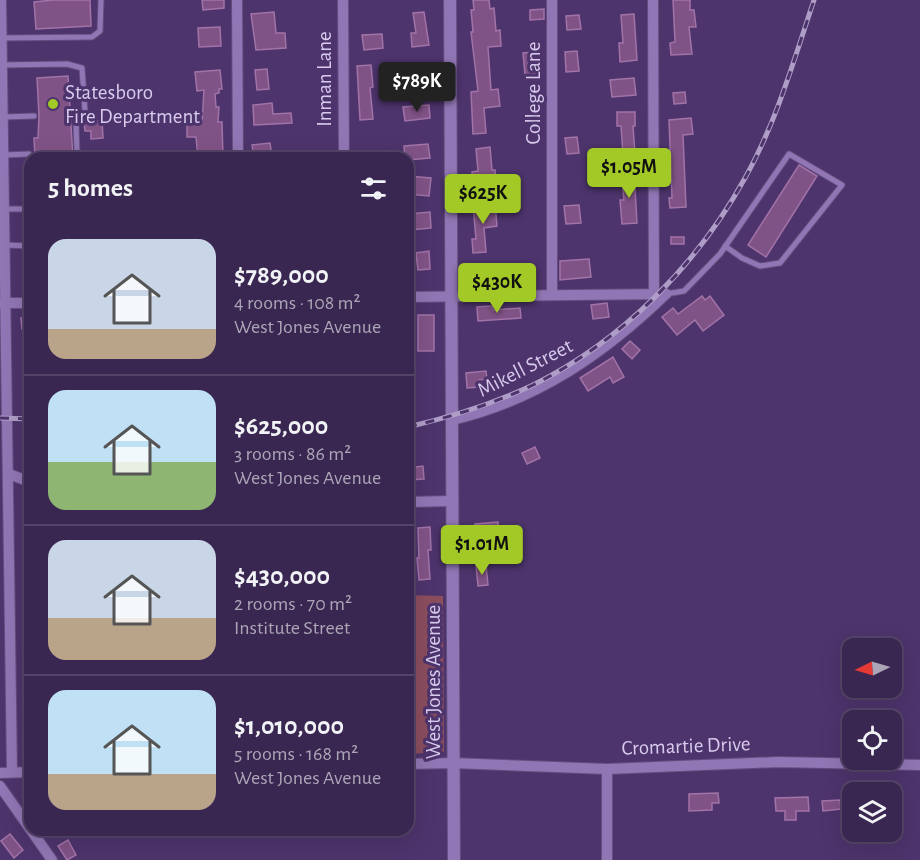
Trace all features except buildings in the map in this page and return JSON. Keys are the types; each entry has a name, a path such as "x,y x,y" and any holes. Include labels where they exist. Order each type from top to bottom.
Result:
{"street":[{"path":"1,0 3,211 6,245 3,303 9,474 6,718 12,772"},
{"path":"237,0 238,152"},
{"name":"Inman Lane","path":"343,0 344,152"},
{"name":"West Jones Avenue","path":"450,0 454,860"},
{"name":"College Lane","path":"552,0 552,294"},
{"path":"653,0 654,293"},
{"path":"414,297 666,294"},
{"name":"Mikell Street","path":"452,420 496,408 573,370 625,332 666,294"},
{"path":"3,303 24,303"},
{"path":"9,474 24,480"},
{"path":"414,502 451,501"},
{"name":"Cromartie Drive","path":"414,764 453,763 607,769 778,762 920,765"},
{"path":"607,769 607,860"},
{"path":"0,773 24,772"},
{"path":"0,786 24,821"},
{"path":"34,836 51,860"}],"lane":[{"path":"1,45 92,37 100,31 101,0"},
{"path":"2,65 67,64 82,68 85,112 76,125 77,152"},
{"path":"3,117 34,116"},
{"path":"4,154 24,154"},
{"path":"666,294 684,291 720,254 725,246 789,154 842,185 780,263 760,266 742,258 725,246"},
{"path":"3,211 24,210"},
{"path":"6,245 24,246"}],"shaded area":[{"path":"414,595 443,596 444,752 414,754"}],"railway":[{"path":"414,426 472,409 533,385 566,367 597,346 654,298 704,241 745,178 775,113 814,0"},
{"path":"0,418 24,419"}],"place":[{"name":"Statesboro Fire Department","path":"53,104"}]}
